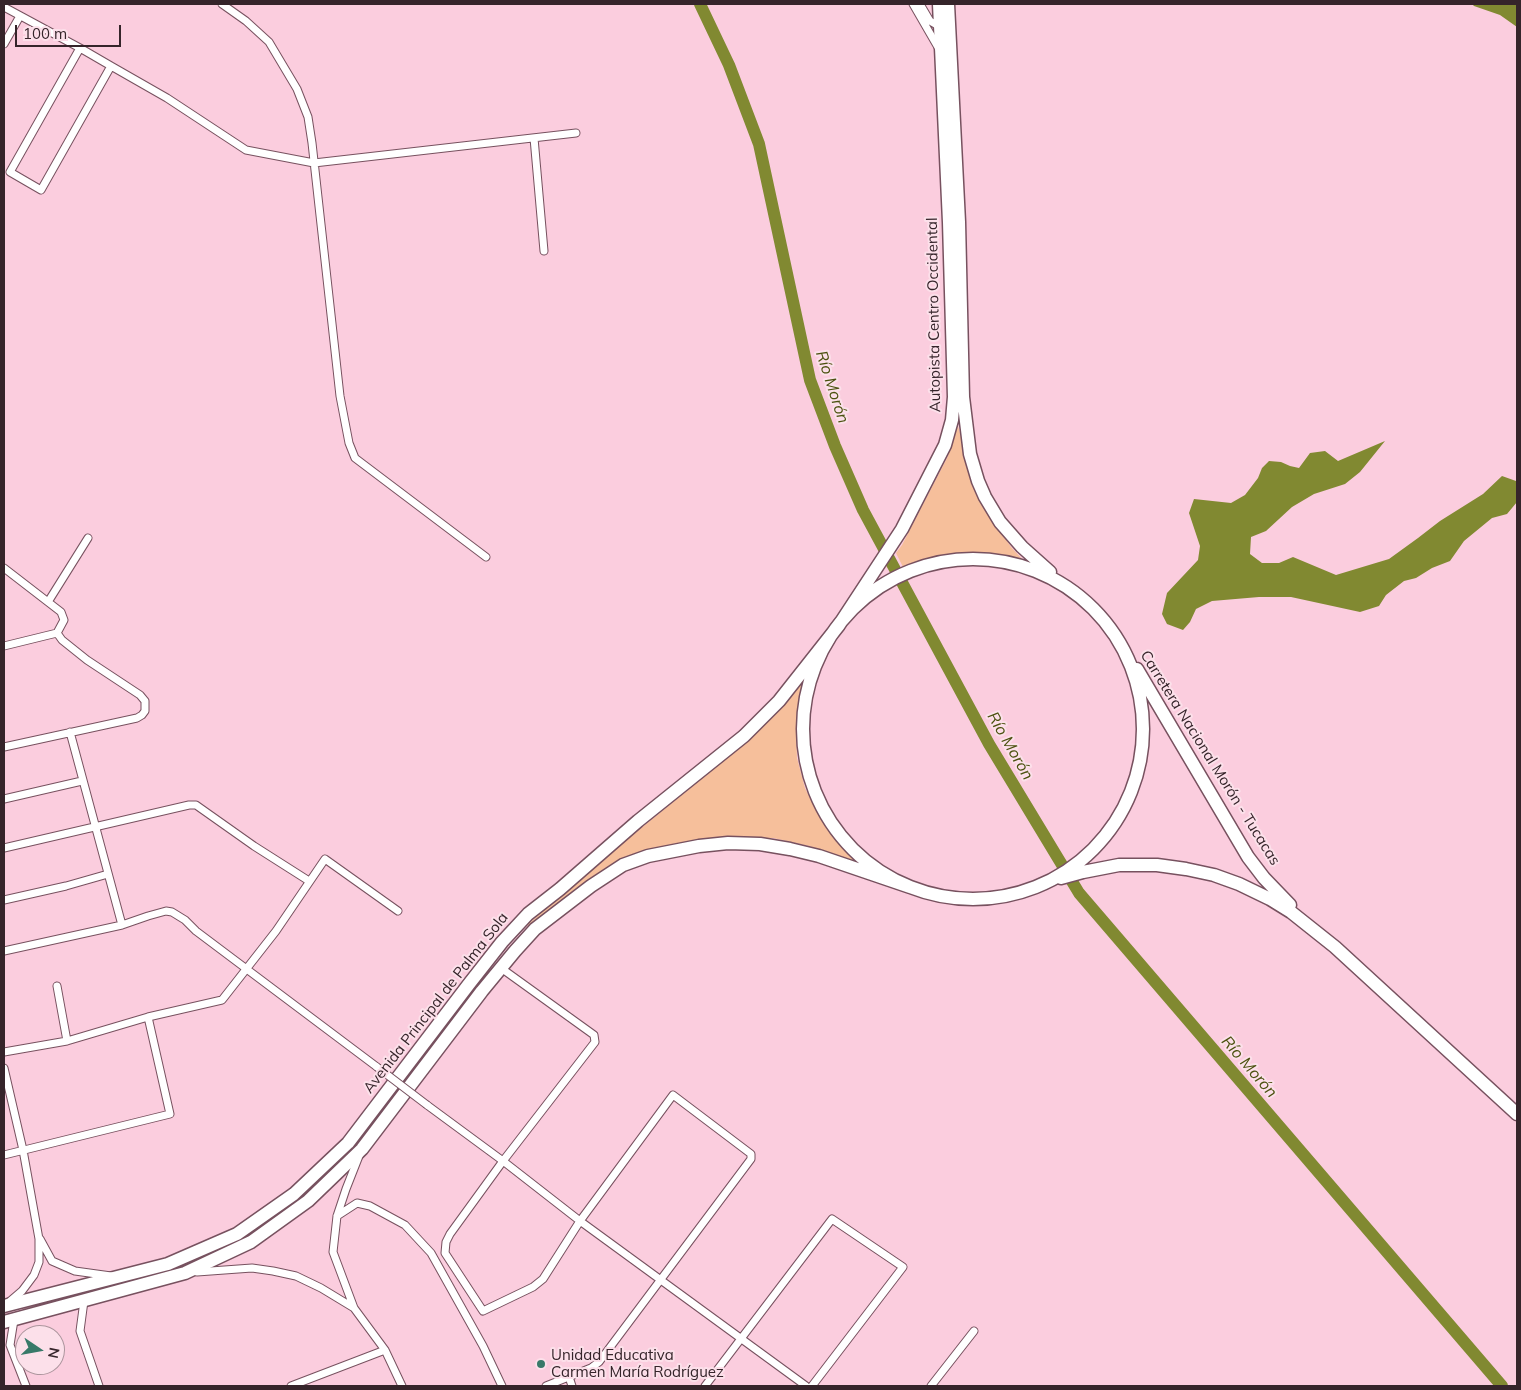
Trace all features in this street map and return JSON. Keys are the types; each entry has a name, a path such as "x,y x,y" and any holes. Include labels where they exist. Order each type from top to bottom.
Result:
{"highway":[{"name":"Autopista Centro Occidental","path":"939,4 944,29 955,139 964,397 970,454 985,497 1000,522 1022,547 1071,590"},
{"name":"Autopista Centro Occidental","path":"839,625 875,572 906,520 945,444 954,412 949,222 941,53 948,4"},
{"path":"955,560 996,560 1016,564 1035,571 1071,590 1082,598 1101,618 1117,640 1130,664 1138,690 1142,731 1139,758 1128,798 1114,822 1098,844 1074,870 1043,884 1011,895 977,899 950,898 910,887 874,868 854,850 828,818 812,781 804,740 804,713 809,686 818,660 839,625 858,605 883,585 904,574 928,565 955,560"},
{"name":"Avenida Principal de Palma Sola","path":"4,1306 168,1264 237,1234 294,1194 348,1143 502,942 528,914 560,889 638,821 744,736 779,701 839,625"},
{"name":"Carretera Nacional Morón - Tucacas","path":"1117,640 1135,665 1248,857 1268,883 1319,933"},
{"name":"Avenida Principal de Palma Sola","path":"9,1321 185,1273 251,1242 308,1200 362,1149 501,968 535,929 591,886 623,865 672,850 728,843 777,846 819,856 910,887"},
{"name":"Carretera Nacional Morón - Tucacas","path":"1074,870 1132,864 1172,866 1239,884 1270,899 1291,912 1335,946 1517,1114"}],"street":[{"path":"222,4 246,21 270,42 288,71 308,117 340,396 349,443 356,458 486,557"},
{"path":"913,4 941,53"},
{"path":"920,4 930,21 944,29"},
{"path":"4,7 167,98 246,150 314,163 576,133"},
{"path":"4,44 20,16"},
{"path":"80,48 10,172 41,190 111,66"},
{"path":"534,138 544,250"},
{"path":"48,602 88,538"},
{"path":"4,568 64,616 57,633 4,646"},
{"path":"4,747 137,718 144,712 145,705 140,696 87,660 62,640 57,633"},
{"path":"70,732 122,925"},
{"path":"4,799 82,780"},
{"path":"4,848 189,805 196,805 254,846 309,881"},
{"path":"4,1052 67,1041 148,1017 222,1000 276,931 325,859 398,911"},
{"path":"4,900 108,874"},
{"path":"4,951 122,925 166,911 172,912 580,1220 806,1386"},
{"path":"501,968 594,1036 595,1042 503,1161 446,1242 446,1253 483,1311 533,1287 543,1279 580,1220 673,1095 750,1154 751,1159 599,1362 591,1368 546,1386"},
{"path":"57,986 67,1041"},
{"path":"4,1155 170,1114 148,1017"},
{"path":"4,1068 23,1150 39,1239 38,1262 34,1276 22,1291 4,1306"},
{"path":"362,1149 337,1216 333,1252 354,1308 386,1350 402,1386"},
{"path":"337,1216 356,1203 370,1206 405,1225 430,1253 483,1346 502,1386"},
{"path":"705,1386 832,1219 903,1267 812,1386"},
{"path":"39,1239 52,1261 75,1271 122,1277"},
{"path":"185,1273 252,1268 273,1271 296,1276 321,1288 354,1308"},
{"path":"84,1301 80,1331 99,1386"},
{"path":"9,1321 10,1346 26,1386"},
{"path":"931,1386 974,1331"},
{"path":"291,1386 386,1350"},
{"path":"568,1377 572,1386"}],"shaded area":[{"path":"1472,4 1517,4 1517,27 1500,15"},
{"path":"958,426 975,487 991,517 1011,547 1024,561 997,555 962,553 903,567 896,553 902,545 947,458"},
{"path":"1385,441 1360,472 1345,484 1314,494 1292,507 1266,531 1251,537 1250,554 1262,563 1279,563 1293,557 1336,575 1389,559 1440,521 1483,494 1502,476 1516,481 1517,502 1507,514 1492,518 1464,541 1450,561 1432,568 1416,578 1404,581 1386,595 1379,606 1360,612 1291,597 1259,597 1212,601 1196,609 1190,622 1183,630 1167,624 1162,614 1167,593 1198,560 1200,546 1189,513 1194,499 1231,503 1245,495 1258,478 1262,468 1269,461 1281,462 1299,468 1310,453 1325,451 1338,461"},
{"path":"802,681 796,727 797,758 805,788 817,812 837,841 861,862 859,864 809,846 773,838 743,838 673,844 635,854 589,881 562,900 530,927 527,925 614,850 741,747 775,715"}],"waterway":[{"name":"Río Morón","path":"700,4 729,65 759,144 810,380 835,446 863,510 989,744 1079,893 1502,1386"},
{"name":"Río Morón","path":"1493,1376 1506,1386"}],"place":[{"name":"Unidad Educativa Carmen María Rodríguez","path":"541,1364"}]}
